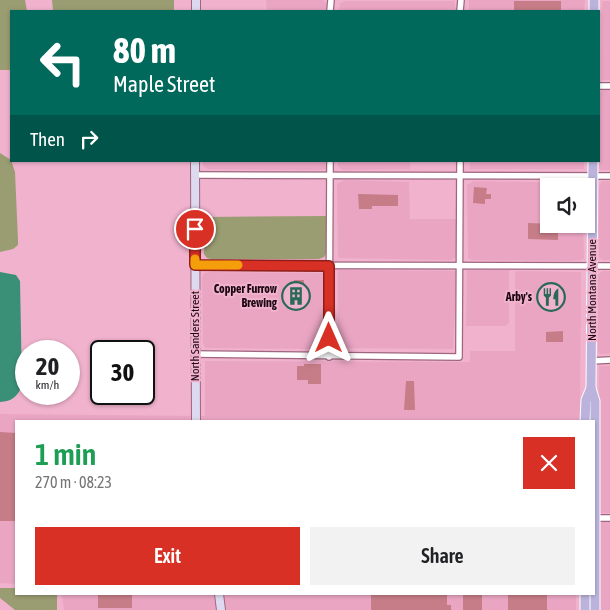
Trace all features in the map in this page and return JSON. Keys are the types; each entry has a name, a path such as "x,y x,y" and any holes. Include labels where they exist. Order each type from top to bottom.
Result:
{"main road":[{"name":"North Montana Avenue","path":"593,162 591,388 595,400 595,610"},
{"name":"North Montana Avenue","path":"585,420 586,400 591,388"},
{"path":"585,595 585,610"}],"street":[{"name":"North Sanders Street","path":"195,162 196,420"},
{"path":"329,356 330,162"},
{"path":"195,354 459,357 460,162"},
{"path":"195,175 610,176"},
{"path":"195,265 610,266"},
{"path":"591,361 610,360"},
{"path":"595,518 610,518"},
{"path":"219,595 221,610"}],"shaded area":[{"path":"0,0 25,0 27,10 10,10 10,70 0,70"},
{"path":"52,0 174,0 174,10 53,10"},
{"path":"266,0 323,0 326,3 327,10 267,10"},
{"path":"469,0 585,0 584,10 469,10"},
{"path":"346,1 454,1 456,10 339,10 340,3"},
{"path":"602,1 610,1 610,80 601,80"},
{"path":"602,90 610,90 610,170 601,170 599,168 600,93"},
{"path":"0,153 10,159 15,172 18,245 13,249 0,252"},
{"path":"203,162 327,162 326,169 315,170 208,169 203,166"},
{"path":"338,162 410,162 410,169 342,170 338,166"},
{"path":"470,162 584,162 584,169 470,169"},
{"path":"345,180 409,182 410,219 456,219 456,257 452,260 339,258 337,184"},
{"path":"474,181 540,182 540,233 583,233 584,258 571,261 472,260 468,258 467,185"},
{"path":"602,181 610,181 610,260 603,260 599,257 599,186"},
{"path":"326,216 326,254 319,259 211,259 207,258 204,254 205,217"},
{"path":"338,270 457,271 453,349 338,348"},
{"path":"467,270 509,270 509,323 505,326 466,326"},
{"path":"517,271 581,272 580,420 15,420 15,584 0,583 0,414 205,416 205,361 470,362 470,351 515,351 515,273"},
{"path":"602,271 610,271 610,354 600,354 598,352 598,275"},
{"path":"0,272 16,275 20,281 21,340 15,340 15,397 8,401 0,402"},
{"path":"204,273 325,273 325,349 205,348 203,343 202,278"},
{"path":"599,366 610,366 610,513 598,513"},
{"path":"610,521 610,610 598,610 599,523"},
{"path":"0,588 15,588 15,595 57,595 57,610 15,610 0,598"},
{"path":"62,595 576,595 576,610 64,610"}],"building":[{"path":"514,1 561,1 561,10 514,10"},
{"path":"474,187 487,188 486,194 491,194 491,199 485,199 485,204 473,203"},
{"path":"358,194 398,195 398,206 372,206 372,209 359,209"},
{"path":"528,223 540,223 540,233 558,233 558,240 528,239"},
{"name":"Copper Furrow Brewing","path":"294,280 304,280 304,308 290,308 289,292 294,292"},
{"name":"Arby's","path":"554,292 561,294 561,302 540,302 540,293"},
{"path":"563,331 563,342 546,342 546,332"},
{"path":"304,364 321,364 321,384 308,384 308,380 297,380 297,366 304,366"},
{"path":"406,381 414,381 415,410 404,410"},
{"path":"0,432 15,433 15,521 0,521"},
{"path":"98,595 132,595 132,608 98,608"},
{"path":"371,595 447,595 447,605 451,605 451,610 371,610"},
{"path":"463,595 482,595 482,610 463,610"},
{"path":"508,595 547,595 547,610 508,610"}],"slow traffic":[{"path":"195,259 195,265 238,265"}],"place":[{"name":"Copper Furrow Brewing","path":"296,296"},
{"name":"Arby's","path":"551,297"}],"route":[{"path":"195,229 195,265 329,266 329,338"}]}
